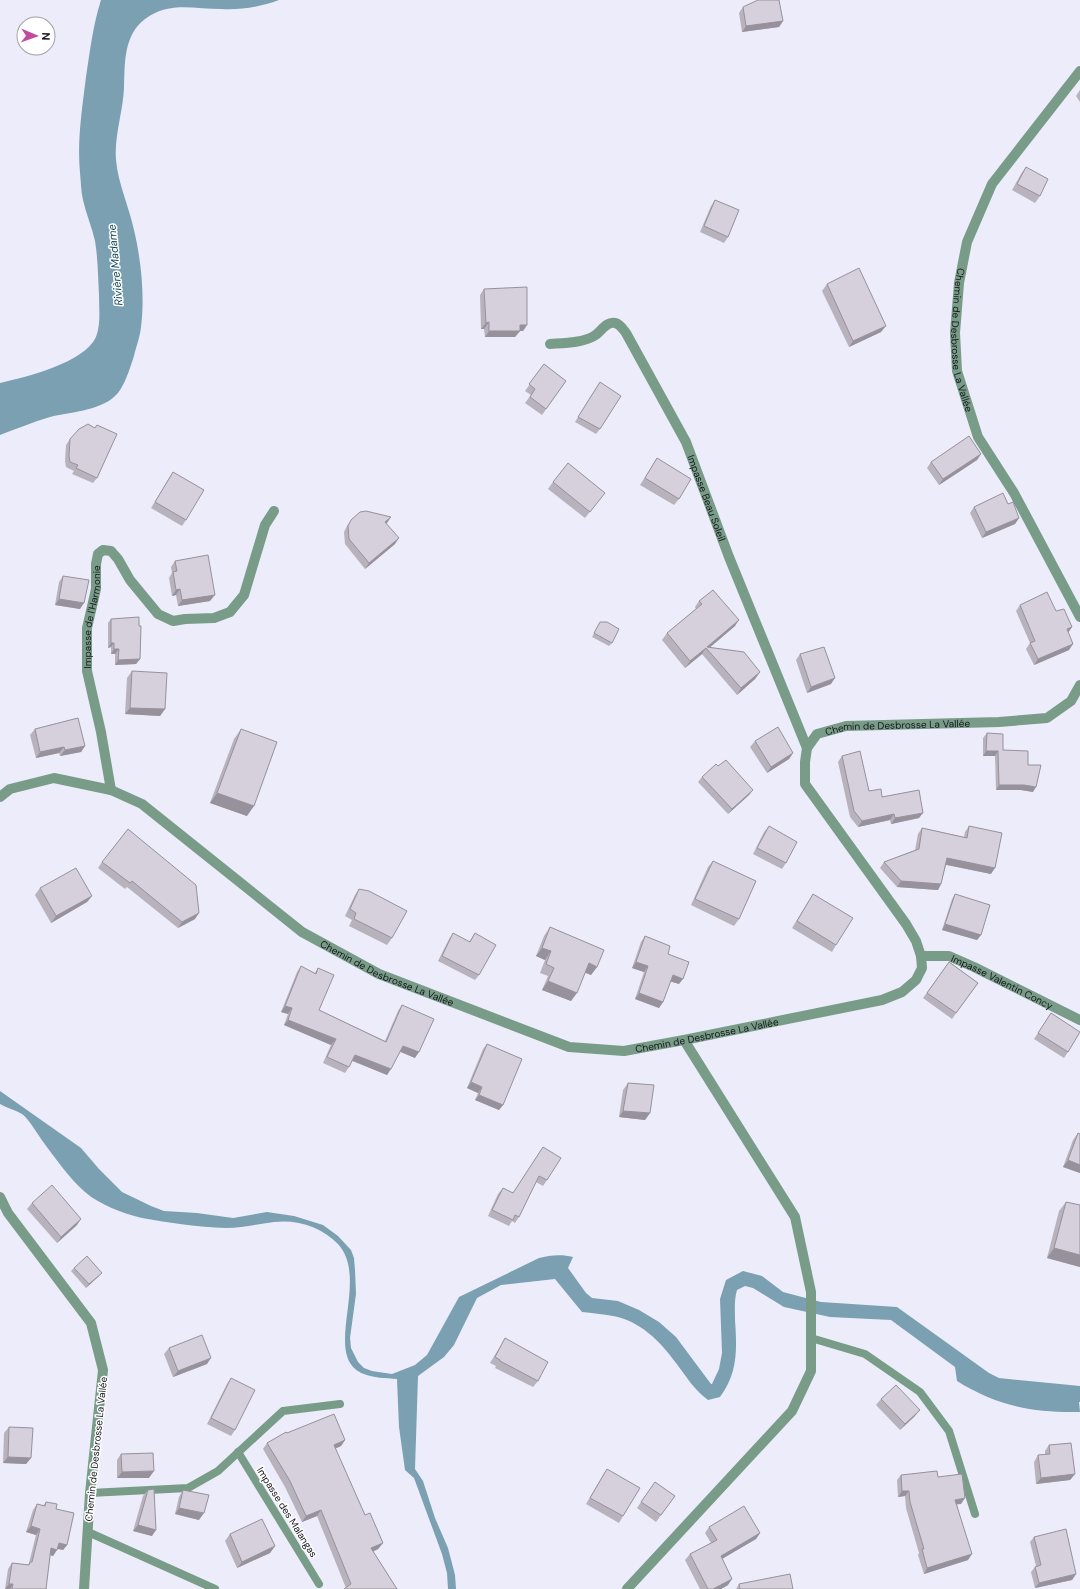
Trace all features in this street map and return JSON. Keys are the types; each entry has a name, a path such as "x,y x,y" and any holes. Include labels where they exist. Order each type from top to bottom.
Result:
{"street":[{"name":"Chemin de Desbrosse La Vallée","path":"1080,71 992,184 967,242 959,283 955,333 957,371 978,437 1014,493 1080,617"},
{"name":"Impasse Beau Soleil","path":"550,344 588,338 599,332 609,323 614,322 620,325 626,333 686,442 729,557 807,748"},
{"name":"Impasse de l'Harmonie","path":"111,790 102,732 87,671 87,628 96,589 96,564 98,554 103,550 111,551 118,559 130,580 158,614 173,620 214,618 230,612 244,595 265,525 274,511"},
{"name":"Chemin de Desbrosse La Vallée","path":"0,797 10,789 54,778 111,790 142,804 302,932 379,974 569,1047 624,1051 882,1000 902,992 916,980 922,968 921,956 916,941 906,924 805,784 805,762 807,748 817,734 846,726 999,722 1047,718 1071,701 1080,685"},
{"name":"Impasse Valentin Concy","path":"921,956 949,956 974,966 1080,1020"},
{"path":"627,1589 792,1411 811,1371 811,1292 795,1217 684,1040"},
{"name":"Chemin de Desbrosse La Vallée","path":"0,1197 8,1213 91,1323 103,1370 90,1493 84,1589"}],"lane":[{"path":"811,1338 865,1354 920,1392 950,1431 975,1514"},
{"path":"90,1493 188,1488 218,1471 283,1410 340,1404"},
{"name":"Impasse des Malangas","path":"238,1452 319,1584"},
{"path":"88,1532 215,1589"}],"water":[{"name":"Rivière Madame","path":"101,0 279,0 258,6 243,8 172,8 154,13 138,26 129,42 125,60 123,97 117,133 116,151 117,169 132,221 142,278 143,303 141,327 132,361 121,389 107,402 92,408 50,417 0,435 0,383 39,373 67,361 80,354 89,346 98,332 99,311 97,254 94,236 82,197 79,149 80,125 86,77 94,28"},
{"path":"0,1091 81,1148 122,1192 151,1206 164,1211 197,1213 233,1218 267,1212 294,1216 323,1225 338,1236 351,1250 354,1258 356,1294 350,1338 351,1348 358,1362 364,1368 372,1371 392,1374 415,1365 427,1355 459,1297 539,1258 560,1255 573,1257 568,1268 586,1293 592,1298 618,1301 639,1310 659,1322 676,1337 711,1384 719,1369 722,1353 720,1299 726,1280 743,1271 762,1276 783,1292 821,1302 897,1307 989,1373 999,1378 1080,1386 1080,1412 1031,1409 986,1397 957,1381 955,1367 891,1320 830,1317 784,1307 753,1288 745,1286 737,1290 735,1298 736,1351 733,1370 726,1388 720,1397 708,1400 694,1387 670,1355 649,1333 632,1322 623,1319 613,1316 582,1312 555,1279 501,1285 477,1298 454,1345 444,1357 418,1376 415,1469 423,1481 435,1518 448,1548 455,1575 456,1589 448,1589 447,1573 442,1554 414,1478 405,1470 399,1427 397,1379 375,1377 364,1374 352,1365 346,1352 345,1335 350,1277 347,1259 338,1244 332,1238 317,1229 300,1223 283,1221 232,1228 205,1227 142,1218 112,1208 91,1197 74,1181 58,1162 25,1116 0,1104"}],"building":[{"path":"758,0 779,0 783,21 746,26 743,7"},
{"path":"1026,167 1048,179 1040,196 1017,184"},
{"path":"715,200 739,210 728,237 704,226"},
{"path":"859,268 886,326 853,341 827,284"},
{"path":"527,287 527,325 520,325 520,331 489,331 489,322 486,323 484,289"},
{"path":"544,364 566,381 546,409 530,397 535,389 529,384"},
{"path":"600,382 621,396 600,429 578,417"},
{"path":"88,424 95,428 97,425 117,434 97,478 76,468 78,465 70,462 69,456 70,439 79,429"},
{"path":"969,436 981,454 943,479 931,462"},
{"path":"657,458 691,479 679,499 645,478"},
{"path":"568,463 605,493 590,512 553,482"},
{"path":"173,472 204,490 186,520 155,502"},
{"path":"1003,493 1008,504 1013,502 1019,518 986,532 974,507"},
{"path":"366,511 391,517 385,522 399,538 369,563 349,539 348,526 351,520 360,512"},
{"path":"208,555 215,595 182,600 180,589 176,590 173,572 177,571 175,561"},
{"path":"63,576 89,580 84,603 59,599"},
{"path":"713,590 739,620 707,647 744,652 760,672 741,688 706,648 690,661 667,633 702,604 699,601"},
{"path":"1047,592 1056,611 1064,609 1072,627 1067,629 1073,644 1038,659 1030,643 1035,641 1020,605"},
{"path":"139,617 139,626 141,626 140,659 118,660 119,649 114,649 114,643 111,643 111,619"},
{"path":"600,622 607,622 619,629 612,643 594,633"},
{"path":"824,647 835,678 811,687 800,654"},
{"path":"132,671 167,673 165,709 130,708"},
{"path":"78,718 85,746 65,750 64,747 40,752 35,729"},
{"path":"778,727 793,753 771,767 755,741"},
{"path":"241,729 277,742 254,806 217,793"},
{"path":"987,733 1003,734 1003,750 1028,751 1028,765 1041,765 1036,787 1024,785 999,785 998,751 986,751"},
{"path":"860,751 869,791 881,789 882,797 919,790 923,813 895,818 894,814 862,821 854,811 842,756"},
{"path":"726,760 753,790 732,809 702,777 716,764 718,766"},
{"path":"769,826 797,842 786,863 757,848"},
{"path":"969,826 1002,833 995,868 947,858 941,884 901,881 884,862 919,849 922,828 967,838"},
{"path":"128,829 196,885 199,913 182,922 132,881 130,883 102,862"},
{"path":"713,861 756,881 739,919 695,899"},
{"path":"76,868 92,896 56,916 40,888"},
{"path":"359,889 369,891 407,911 392,938 354,919 356,913 350,909"},
{"path":"813,894 853,918 836,945 797,921"},
{"path":"955,894 990,905 981,935 945,924"},
{"path":"550,927 604,950 597,967 589,963 577,993 548,981 554,968 546,964 551,951 542,948"},
{"path":"453,933 470,942 475,933 496,945 479,975 442,956"},
{"path":"645,936 670,946 668,954 689,962 683,979 673,975 663,1002 639,993 648,966 636,962"},
{"path":"949,962 978,983 956,1013 927,993"},
{"path":"301,966 316,974 318,968 334,975 319,1010 386,1042 402,1005 434,1019 419,1052 403,1046 391,1069 355,1055 349,1067 327,1057 336,1039 288,1020 292,1008 285,1006"},
{"path":"1051,1013 1080,1032 1068,1052 1038,1033"},
{"path":"487,1044 522,1059 503,1105 479,1095 482,1087 471,1082"},
{"path":"628,1083 654,1085 650,1113 623,1111"},
{"path":"1078,1133 1080,1134 1080,1165 1068,1160"},
{"path":"543,1147 561,1158 547,1180 539,1176 519,1217 515,1215 513,1220 492,1210 503,1188 513,1193"},
{"path":"52,1185 81,1219 61,1237 32,1203"},
{"path":"1066,1202 1080,1205 1080,1255 1054,1248"},
{"path":"87,1256 102,1273 89,1284 74,1268"},
{"path":"202,1335 211,1358 178,1371 169,1348"},
{"path":"505,1338 548,1362 538,1381 495,1357"},
{"path":"231,1378 255,1390 235,1430 211,1418"},
{"path":"896,1385 920,1410 905,1424 881,1399"},
{"path":"334,1414 345,1440 334,1445 365,1515 370,1513 383,1543 371,1548 397,1589 344,1589 351,1584 321,1510 306,1516 290,1481 267,1443 286,1432 287,1433"},
{"path":"9,1427 33,1428 31,1458 8,1457"},
{"path":"1071,1443 1075,1474 1041,1478 1038,1455 1050,1454 1049,1445"},
{"path":"153,1453 154,1471 122,1472 121,1454"},
{"path":"607,1469 640,1488 623,1516 590,1498"},
{"path":"937,1471 938,1477 962,1474 965,1498 955,1500 972,1554 927,1568 922,1549 924,1549 910,1502 909,1491 902,1491 901,1475"},
{"path":"655,1482 675,1496 661,1515 641,1502"},
{"path":"154,1489 156,1530 138,1525 148,1490"},
{"path":"183,1490 209,1495 204,1513 179,1508"},
{"path":"46,1502 57,1504 56,1509 74,1513 67,1545 59,1543 57,1550 51,1548 46,1589 12,1589 13,1584 9,1584 12,1563 29,1565 30,1562 32,1562 40,1529 31,1526 37,1504 45,1506"},
{"path":"744,1506 760,1533 721,1556 732,1579 713,1589 708,1589 690,1554 717,1540 709,1527"},
{"path":"262,1519 275,1546 242,1562 230,1534"},
{"path":"1066,1529 1076,1574 1039,1583 1035,1567 1041,1565 1034,1537"},
{"path":"790,1574 793,1589 740,1589 739,1584"}]}
